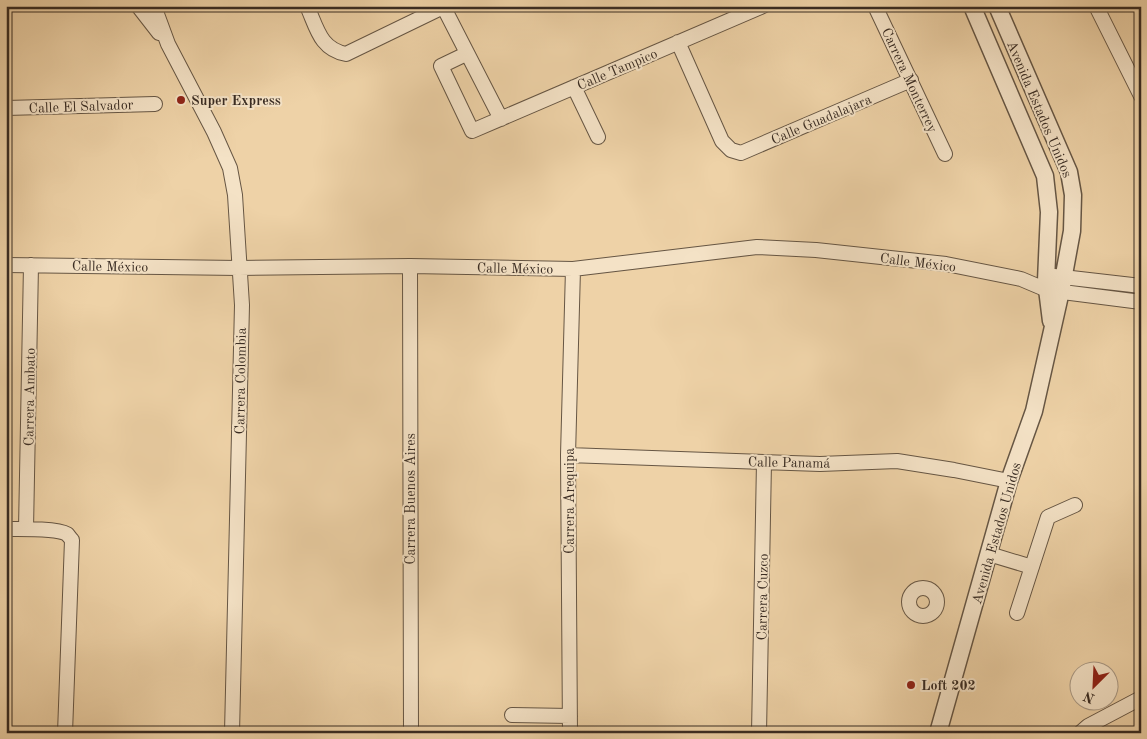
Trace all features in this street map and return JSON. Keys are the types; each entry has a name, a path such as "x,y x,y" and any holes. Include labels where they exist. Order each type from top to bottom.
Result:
{"street":[{"name":"Carrera Colombia","path":"138,6 168,44"},
{"name":"Carrera Colombia","path":"154,6 168,44 214,132 230,168 235,195 242,305 232,733"},
{"path":"306,6 324,44 335,52 346,54 443,7 501,119"},
{"name":"Calle Tampico","path":"466,54 440,66 472,131 762,6"},
{"name":"Carrera Monterrey","path":"875,6 945,154"},
{"name":"Avenida Estados Unidos","path":"938,733 990,554 1009,481 1034,410 1052,333 1054,283 1050,212 1045,176 972,6"},
{"name":"Avenida Estados Unidos","path":"997,6 1069,172 1073,195 1072,231 1054,283"},
{"path":"1096,6 1141,96"},
{"name":"Calle Guadalajara","path":"678,42 722,141 731,150 741,153 911,80"},
{"path":"574,87 598,137"},
{"name":"Calle El Salvador","path":"6,108 155,104"},
{"name":"Calle México","path":"6,265 239,268 410,266 573,269 757,248 816,250 936,263 1021,279 1054,283"},
{"name":"Carrera Ambato","path":"26,529 32,265"},
{"name":"Carrera Buenos Aires","path":"410,266 411,733"},
{"name":"Carrera Arequipa","path":"570,733 568,455 573,269"},
{"path":"1054,283 1141,286"},
{"path":"1054,283 1141,302"},
{"name":"Calle Panamá","path":"568,455 820,464 897,461 1009,481"},
{"name":"Carrera Cuzco","path":"759,733 764,462"},
{"path":"1018,614 1048,516 1075,505"},
{"path":"6,529 26,529 68,534 72,540 65,733"},
{"path":"990,554 1032,567"},
{"path":"1080,733 1088,726 1141,698"},
{"path":"512,715 570,716"}],"place":[{"name":"Super Express","path":"181,100"},
{"name":"Loft 202","path":"911,685"}]}
